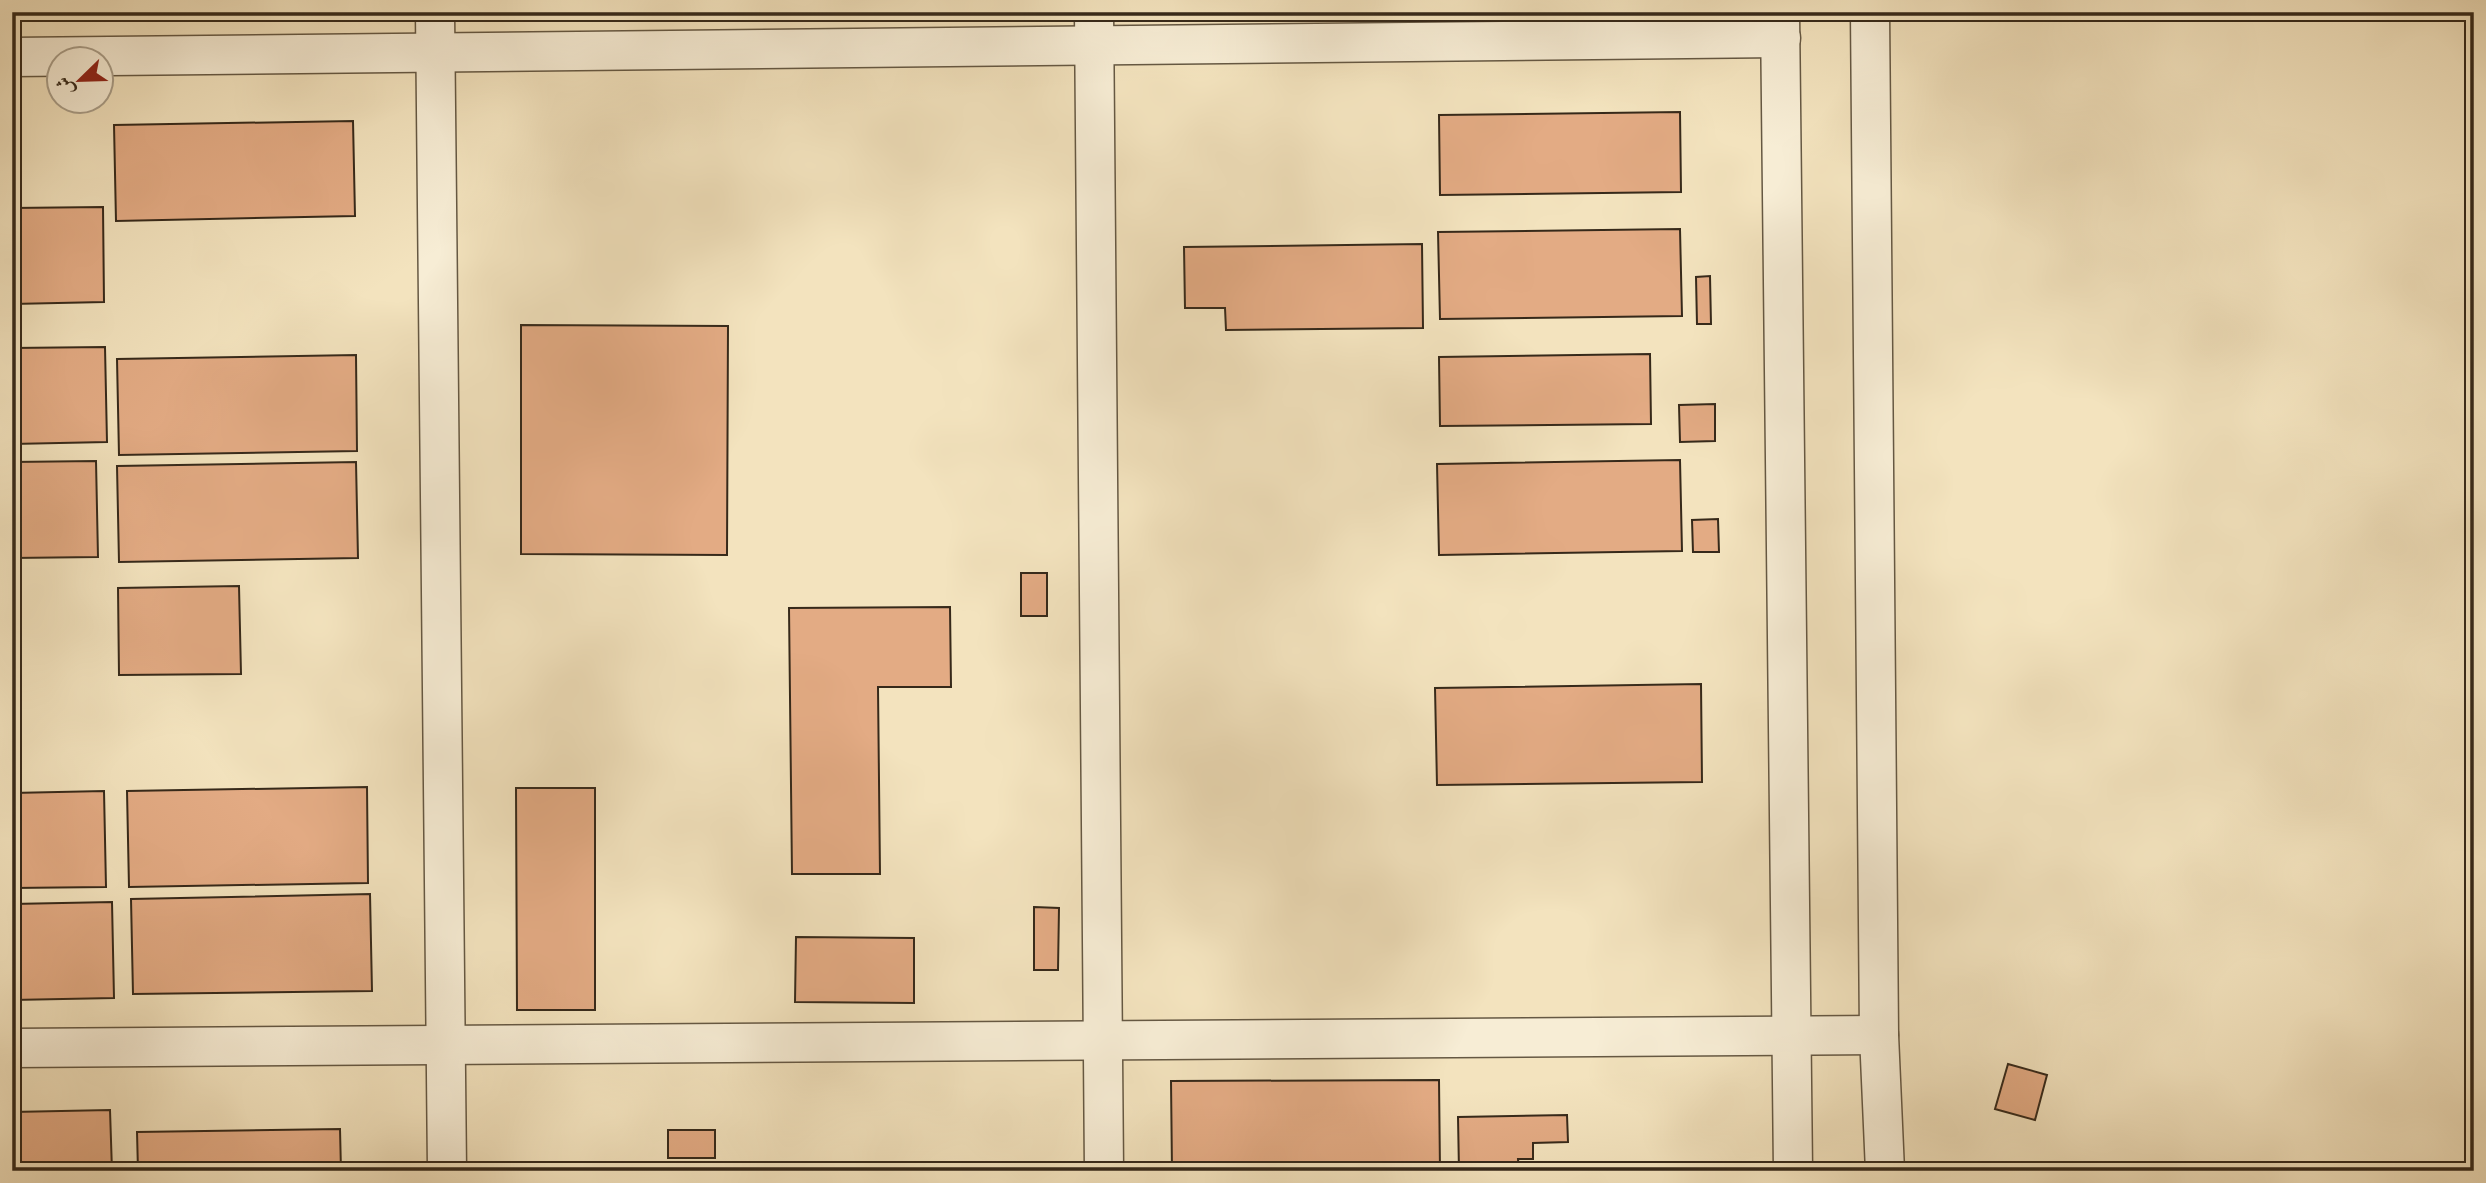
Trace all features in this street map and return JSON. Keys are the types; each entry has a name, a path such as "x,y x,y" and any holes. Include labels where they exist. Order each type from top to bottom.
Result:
{"street":[{"path":"435,12 447,1171"},
{"path":"1870,12 1879,1035 1885,1171"},
{"path":"12,57 435,52 1094,29 1781,25 1793,1171"},
{"path":"1094,29 1104,1171"},
{"path":"12,1048 1879,1035"}],"building":[{"path":"1680,112 1681,192 1440,195 1439,115"},
{"path":"353,121 355,216 116,221 114,125"},
{"path":"103,207 104,302 12,304 12,208"},
{"path":"1680,229 1682,316 1440,319 1438,232"},
{"path":"1422,244 1423,328 1226,330 1225,308 1185,308 1184,247"},
{"path":"1710,276 1711,324 1697,324 1696,277"},
{"path":"521,325 728,326 727,555 521,554"},
{"path":"105,347 107,442 12,444 12,348"},
{"path":"1650,354 1651,424 1440,426 1439,357"},
{"path":"356,355 357,451 119,455 117,359"},
{"path":"1715,404 1715,441 1680,442 1679,405"},
{"path":"1680,460 1682,551 1439,555 1437,464"},
{"path":"96,461 98,557 12,558 12,462"},
{"path":"356,462 358,558 119,562 117,466"},
{"path":"1718,519 1719,552 1693,552 1692,520"},
{"path":"1021,573 1047,573 1047,616 1021,616"},
{"path":"239,586 241,674 119,675 118,588"},
{"path":"950,607 951,687 878,687 880,874 792,874 789,608"},
{"path":"1701,684 1702,782 1437,785 1435,688"},
{"path":"367,787 368,883 129,887 127,791"},
{"path":"516,788 595,788 595,1010 517,1010"},
{"path":"104,791 106,887 12,888 12,793"},
{"path":"370,894 372,991 133,994 131,899"},
{"path":"112,902 114,998 12,1000 12,904"},
{"path":"1034,907 1059,908 1058,970 1034,970"},
{"path":"796,937 914,938 914,1003 795,1002"},
{"path":"2008,1064 2047,1075 2035,1120 1995,1109"},
{"path":"1439,1080 1440,1171 1172,1171 1171,1081"},
{"path":"110,1110 112,1171 12,1171 12,1112"},
{"path":"1567,1115 1568,1142 1533,1143 1533,1159 1518,1159 1519,1171 1459,1171 1458,1117"},
{"path":"340,1129 341,1171 138,1171 137,1132"},
{"path":"668,1130 715,1130 715,1158 668,1158"}]}
